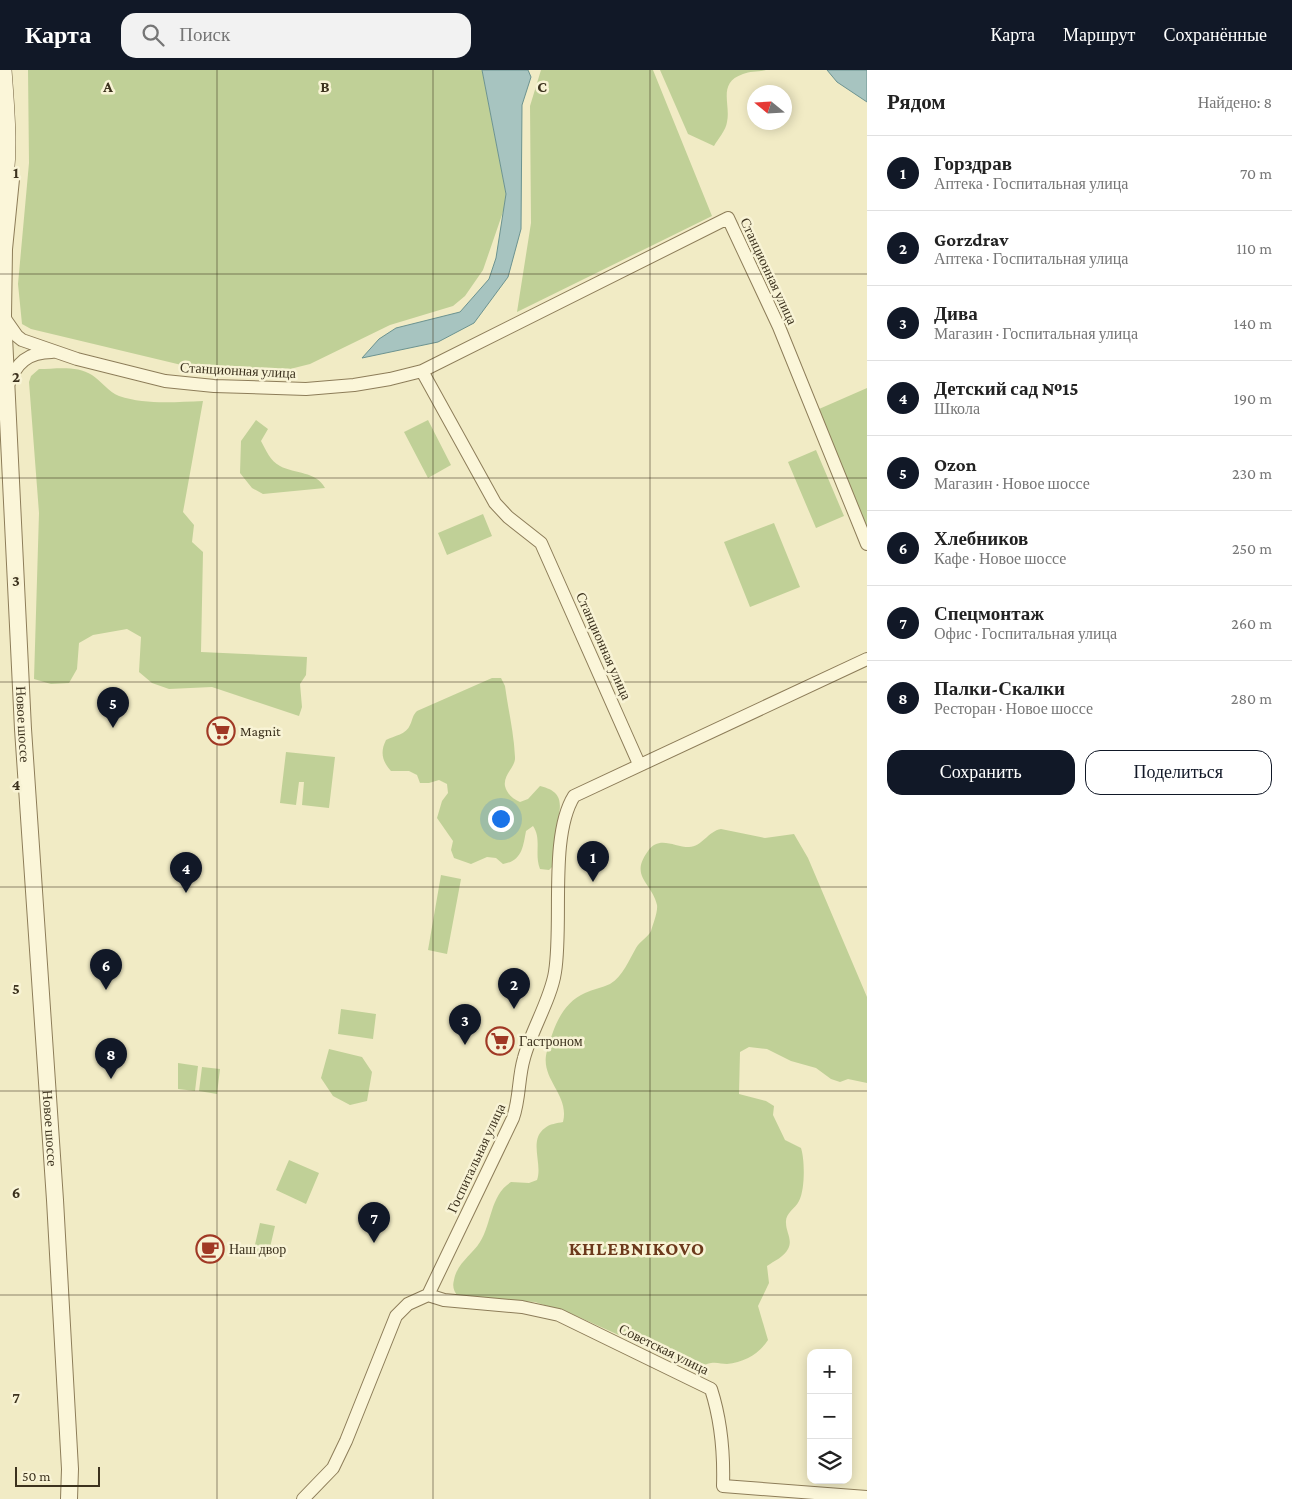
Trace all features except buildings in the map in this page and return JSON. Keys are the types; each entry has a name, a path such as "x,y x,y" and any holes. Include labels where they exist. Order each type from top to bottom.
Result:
{"main road":[{"name":"Новое шоссе","path":"2,70 6,118"},
{"path":"0,200 3,188 6,118"}],"street":[{"name":"Новое шоссе","path":"6,118 12,169 4,249 2,314 11,341 7,387 23,729 56,1210 70,1469 69,1499"},
{"name":"Станционная улица","path":"11,341 139,376 165,381 214,386 306,389 363,384 422,371 728,218 779,327 867,544"},
{"path":"7,387 13,371 21,362 40,352 55,352"},
{"name":"Станционная улица","path":"422,371 495,503 508,517 541,543 639,764"},
{"path":"639,764 867,659"},
{"name":"Госпитальная улица","path":"428,1295 517,1107 519,1074 524,1056 555,973 560,841 566,810 579,791 639,764"},
{"path":"303,1499 333,1468 346,1441 396,1316 408,1304 428,1295"},
{"name":"Советская улица","path":"428,1295 444,1300 522,1307 559,1315 711,1389 717,1408 723,1461 723,1486 867,1497"}],"green space":[{"path":"28,70 482,70 506,194 504,209 483,270 465,296 453,306 390,325 310,364 286,370 215,373 31,329 22,324 18,284 29,163"},
{"path":"541,70 653,70 712,216 517,312 531,223 530,106"},
{"path":"660,70 766,70 746,73 735,78 730,83 727,95 728,115 726,125 714,146 688,134"},
{"path":"66,368 86,372 115,394 129,399 161,402 203,401 183,512 194,525 192,542 203,552 201,652 307,657 306,675 300,684 302,707 299,716 212,687 169,689 152,683 139,672 141,637 127,629 93,635 79,643 77,669 69,683 51,684 34,679 39,513 29,382 31,376 39,369"},
{"path":"867,388 867,527 819,409"},
{"path":"256,420 268,429 261,441 274,461 286,469 311,476 325,488 263,494 252,488 240,473 241,441"},
{"path":"428,420 451,465 428,478 404,432"},
{"path":"816,450 844,516 816,528 788,462"},
{"path":"483,514 492,536 447,555 438,533"},
{"path":"774,523 800,587 750,607 724,542"},
{"path":"492,678 501,678 505,686 513,739 515,761 506,778 505,786 507,791 520,802 528,799 540,786 555,793 559,799 560,804 554,842 556,863 549,870 540,869 538,863 538,841 533,826 526,831 520,852 514,860 503,864 496,858 487,857 471,864 454,858 451,850 453,841 437,818 442,801 448,793 447,784 439,780 420,783 417,775 409,771 391,771 384,760 383,748 386,740 406,731 417,711"},
{"path":"286,752 335,757 329,808 302,805 304,782 299,782 296,805 280,803"},
{"path":"721,829 765,838 794,834 808,858 867,997 867,1083 848,1079 840,1082 831,1079 816,1068 791,1061 767,1049 749,1047 740,1052 739,1094 766,1101 774,1106 773,1115 785,1140 801,1148 804,1167 802,1190 799,1201 786,1220 790,1242 788,1249 781,1257 767,1266 769,1283 758,1306 768,1340 756,1353 739,1361 727,1364 711,1363 692,1368 572,1314 535,1302 458,1297 453,1285 461,1264 480,1242 499,1194 511,1182 529,1183 537,1180 537,1139 540,1133 549,1126 563,1122 564,1112 562,1103 550,1078 546,1061 547,1051 560,1017 570,1003 577,998 615,981 638,946 651,931 657,905 641,873 643,860 648,851 652,846 662,843 683,847 694,846 716,830"},
{"path":"441,875 461,879 447,954 428,950"},
{"path":"341,1009 376,1014 373,1039 338,1034"},
{"path":"329,1049 362,1057 372,1072 367,1101 350,1105 333,1096 321,1078"},
{"path":"178,1063 198,1066 195,1091 178,1089"},
{"path":"202,1067 220,1069 217,1094 199,1091"},
{"path":"289,1160 319,1173 306,1204 276,1190"},
{"path":"260,1223 275,1226 268,1256 253,1253"}],"water":[{"path":"482,70 528,70 531,77 522,105 521,229 508,277 474,323 438,342 362,358 379,339 396,328 460,312 489,279 496,258 506,194"},
{"path":"827,70 867,70 867,102 837,82"}],"place":[{"name":"Ozon","path":"113,728"},
{"name":"Magnit","path":"221,731"},
{"name":"Горздрав","path":"593,882"},
{"name":"Детский сад №15","path":"186,893"},
{"name":"Хлебников","path":"106,990"},
{"name":"Gorzdrav","path":"514,1009"},
{"name":"Гастроном","path":"500,1041"},
{"name":"Дива","path":"465,1045"},
{"name":"Палки-Скалки","path":"111,1079"},
{"name":"Спецмонтаж","path":"374,1243"},
{"name":"Наш двор","path":"210,1249"}],"district":[{"name":"KHLEBNIKOVO","path":"637,1248"}]}
